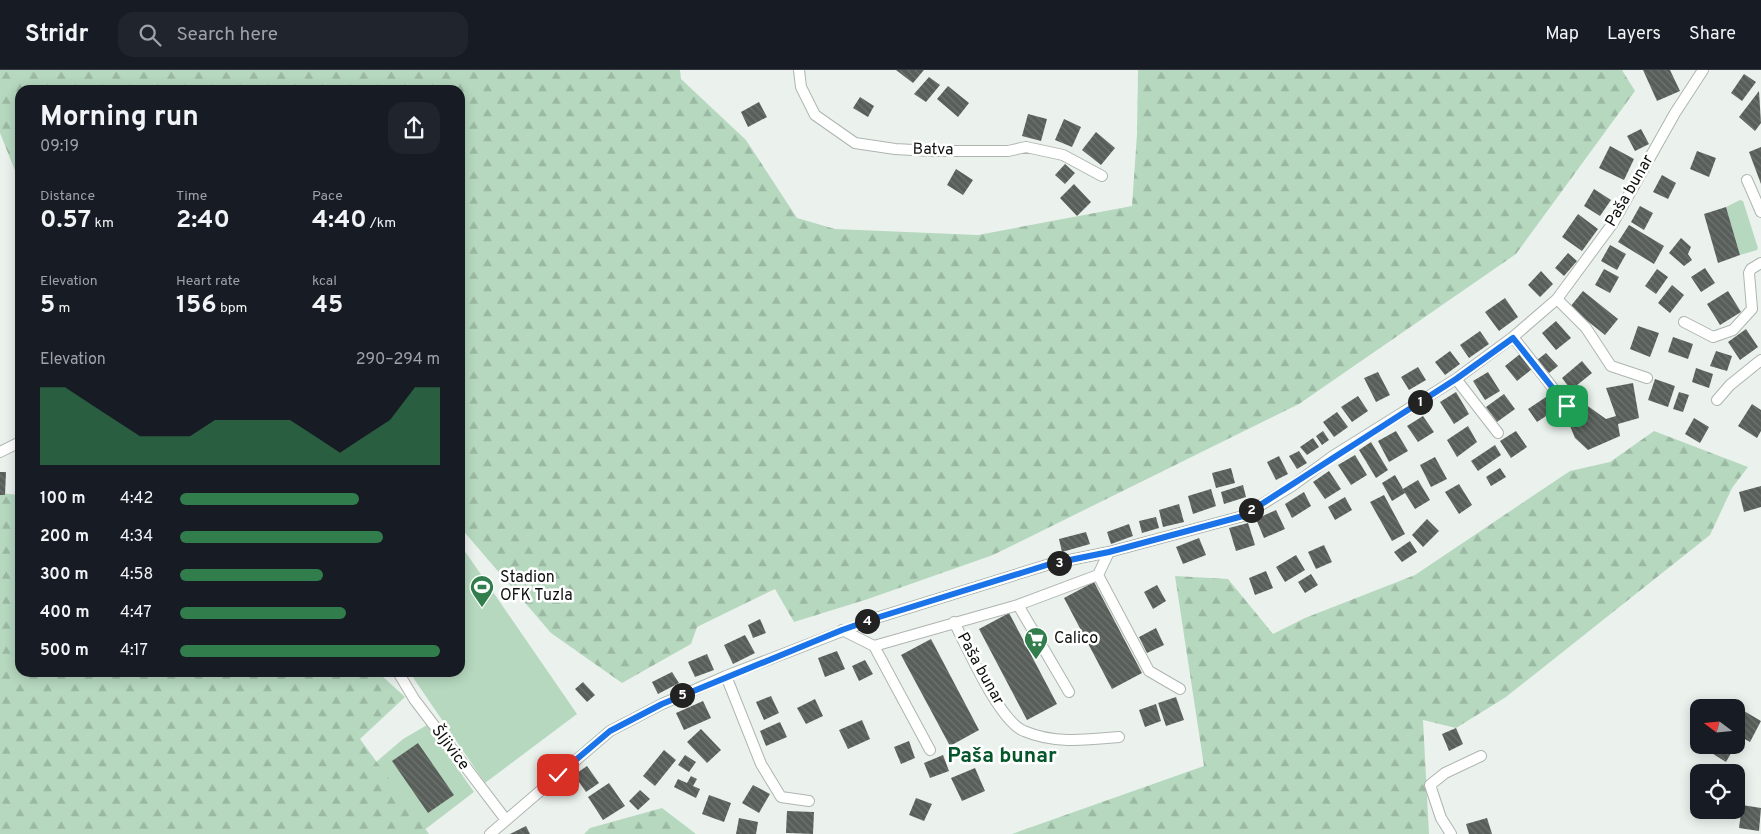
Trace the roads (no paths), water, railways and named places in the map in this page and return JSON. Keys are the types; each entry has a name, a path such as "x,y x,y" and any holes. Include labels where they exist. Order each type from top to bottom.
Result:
{"street":[{"name":"Batva","path":"799,70 801,87 815,115 855,143 895,149 932,151 1008,152 1026,147 1063,155 1102,176"},
{"name":"Paša bunar","path":"490,834 610,731 662,704 726,676 876,618 1050,564 1109,552 1243,516 1456,379 1513,338 1557,299 1613,223 1700,74 1689,70"},
{"path":"1747,180 1761,212"},
{"path":"1684,322 1712,337 1733,330 1752,309 1749,273 1752,267 1761,263"},
{"path":"1557,299 1586,328 1611,366 1646,378"},
{"path":"1513,338 1567,406"},
{"path":"1717,400 1730,385 1761,360"},
{"path":"1456,379 1498,433"},
{"path":"0,452 15,444"},
{"path":"1109,552 1098,575 1149,671 1180,689"},
{"name":"Paša bunar","path":"874,646 1018,605 1098,575"},
{"path":"1018,605 1069,692"},
{"name":"Paša bunar","path":"954,622 1000,708 1022,730 1053,740 1081,741 1119,737"},
{"path":"842,630 874,646 930,750"},
{"path":"726,676 761,764 781,796 809,801"},
{"name":"Šljivice","path":"401,677 414,699 506,820"},
{"path":"1451,834 1441,818 1430,785 1445,773 1481,756"}],"place":[{"name":"Stadion OFK Tuzla","path":"482,608"},
{"name":"Calico","path":"1036,660"}],"district":[{"name":"Paša bunar","path":"1002,756"}]}
